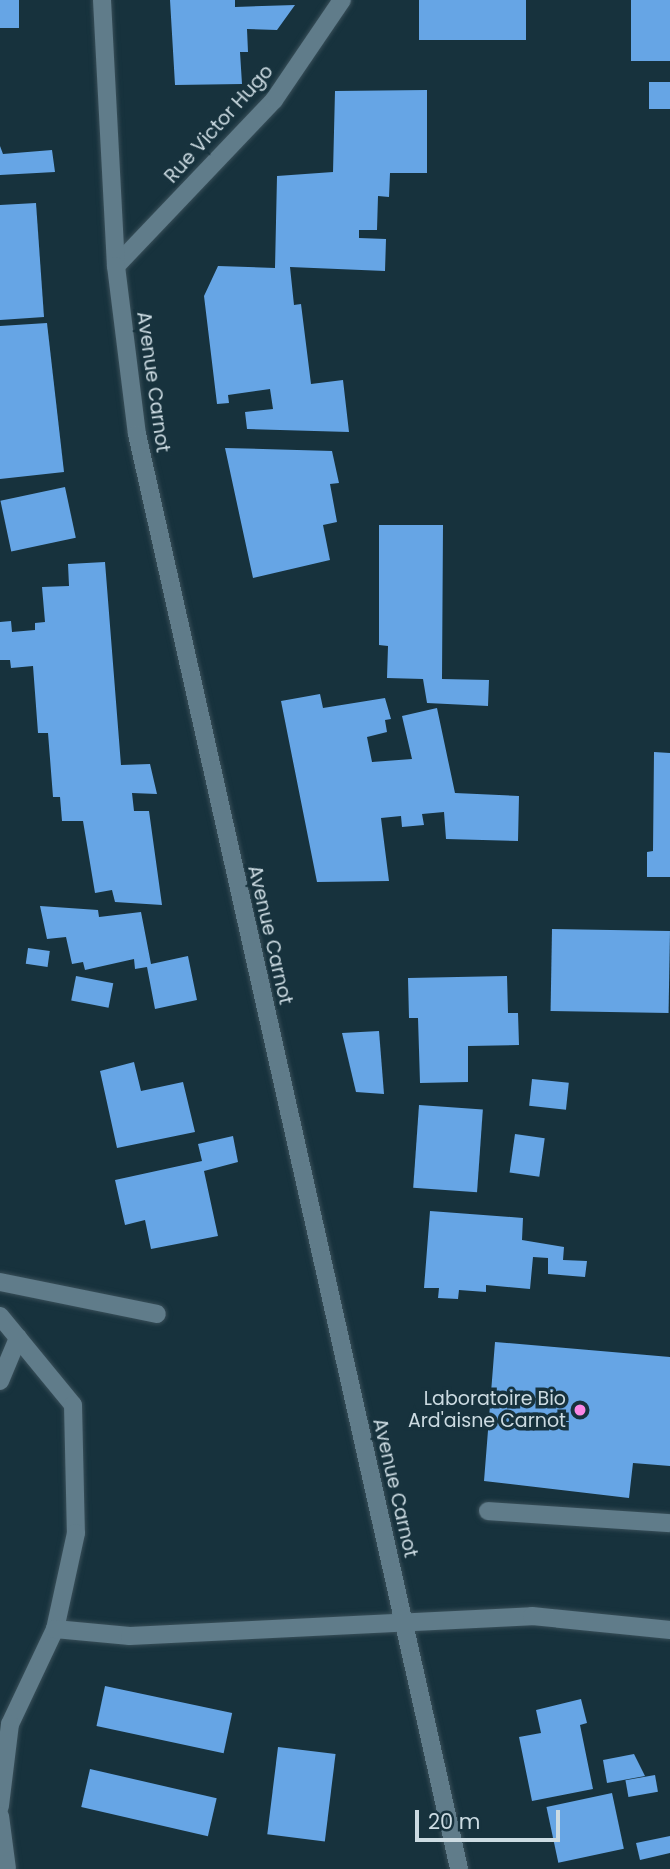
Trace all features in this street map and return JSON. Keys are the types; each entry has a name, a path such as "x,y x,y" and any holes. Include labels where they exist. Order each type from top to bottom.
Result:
{"main road":[{"name":"Avenue Carnot","path":"102,0 116,266 136,434 459,1869"},
{"name":"Rue Victor Hugo","path":"116,266 274,100 342,0"},
{"path":"0,1282 158,1314"},
{"path":"0,1316 74,1405 76,1533 55,1629 10,1724 0,1806"},
{"path":"0,1381 18,1338"},
{"path":"488,1511 670,1523"},
{"path":"55,1629 130,1636 403,1620 532,1616 670,1630"},
{"path":"0,1816 7,1869"}],"building":[{"path":"0,0 19,0 19,28 0,28"},
{"path":"170,0 235,0 235,7 295,5 277,30 247,29 248,52 240,52 242,84 175,85"},
{"path":"419,0 526,0 526,40 419,40"},
{"path":"631,0 670,0 670,61 631,61"},
{"path":"649,82 670,82 670,109 649,109"},
{"path":"427,90 427,173 390,173 389,197 378,196 377,230 359,230 359,238 386,239 385,271 290,267 294,305 301,304 311,384 343,380 349,432 247,429 245,412 273,409 270,389 228,395 229,403 217,404 204,296 218,266 275,268 277,176 333,172 335,91"},
{"path":"0,146 3,154 52,150 55,172 0,175"},
{"path":"36,203 44,317 0,320 0,205"},
{"path":"47,323 64,472 0,479 0,326"},
{"path":"225,448 332,451 339,483 330,484 337,522 323,525 330,560 253,578"},
{"path":"65,487 76,538 11,552 0,501"},
{"path":"379,525 443,525 442,679 489,680 488,706 427,703 423,679 387,678 388,646 379,645"},
{"path":"105,562 121,765 150,764 157,794 132,793 134,811 149,811 162,905 115,902 112,890 95,893 83,821 62,821 60,797 53,797 48,733 38,733 33,666 11,668 10,660 0,660 0,622 11,621 12,632 35,630 35,623 45,622 42,587 69,586 68,564"},
{"path":"320,694 323,708 385,698 391,719 385,720 387,732 367,737 372,762 412,759 402,716 437,708 455,793 519,796 518,841 446,839 444,812 422,814 424,825 402,827 401,816 381,818 389,881 317,882 281,701"},
{"path":"654,752 670,753 670,877 647,877 647,852 653,851"},
{"path":"40,906 98,910 99,917 141,912 151,964 188,956 197,1000 155,1009 147,967 135,969 134,959 85,970 83,962 72,964 66,937 47,939"},
{"path":"552,929 670,931 669,1013 551,1011"},
{"path":"28,948 50,951 48,967 26,964"},
{"path":"76,976 113,983 109,1008 71,1001"},
{"path":"507,976 508,1013 518,1013 519,1045 468,1046 468,1082 420,1083 418,1018 409,1018 408,978"},
{"path":"379,1031 384,1094 356,1092 342,1033"},
{"path":"134,1062 141,1091 183,1082 195,1132 117,1148 100,1071"},
{"path":"532,1079 569,1083 566,1110 529,1106"},
{"path":"419,1105 483,1109 477,1192 413,1188"},
{"path":"515,1134 545,1138 539,1177 510,1173"},
{"path":"233,1136 238,1162 204,1171 218,1236 151,1249 145,1220 125,1225 115,1180 202,1161 198,1144"},
{"path":"430,1211 523,1218 522,1240 564,1247 563,1260 587,1261 585,1277 548,1274 548,1258 533,1257 530,1289 486,1285 486,1292 459,1290 458,1299 438,1298 439,1288 424,1288"},
{"name":"Laboratoire Bio Ard'aisne Carnot","path":"495,1342 670,1357 670,1466 633,1463 629,1498 484,1481"},
{"path":"105,1686 232,1713 224,1753 96,1726"},
{"path":"581,1699 587,1723 580,1725 593,1789 532,1801 519,1737 541,1733 536,1710"},
{"path":"278,1747 336,1754 325,1841 267,1834"},
{"path":"634,1754 645,1776 607,1783 603,1760"},
{"path":"90,1769 217,1798 208,1836 81,1807"},
{"path":"655,1775 658,1792 628,1797 625,1780"},
{"path":"612,1793 624,1849 558,1863 546,1807"},
{"path":"670,1836 670,1853 640,1860 636,1843"}],"place":[{"name":"Laboratoire Bio Ard'aisne Carnot","path":"580,1410"}]}
